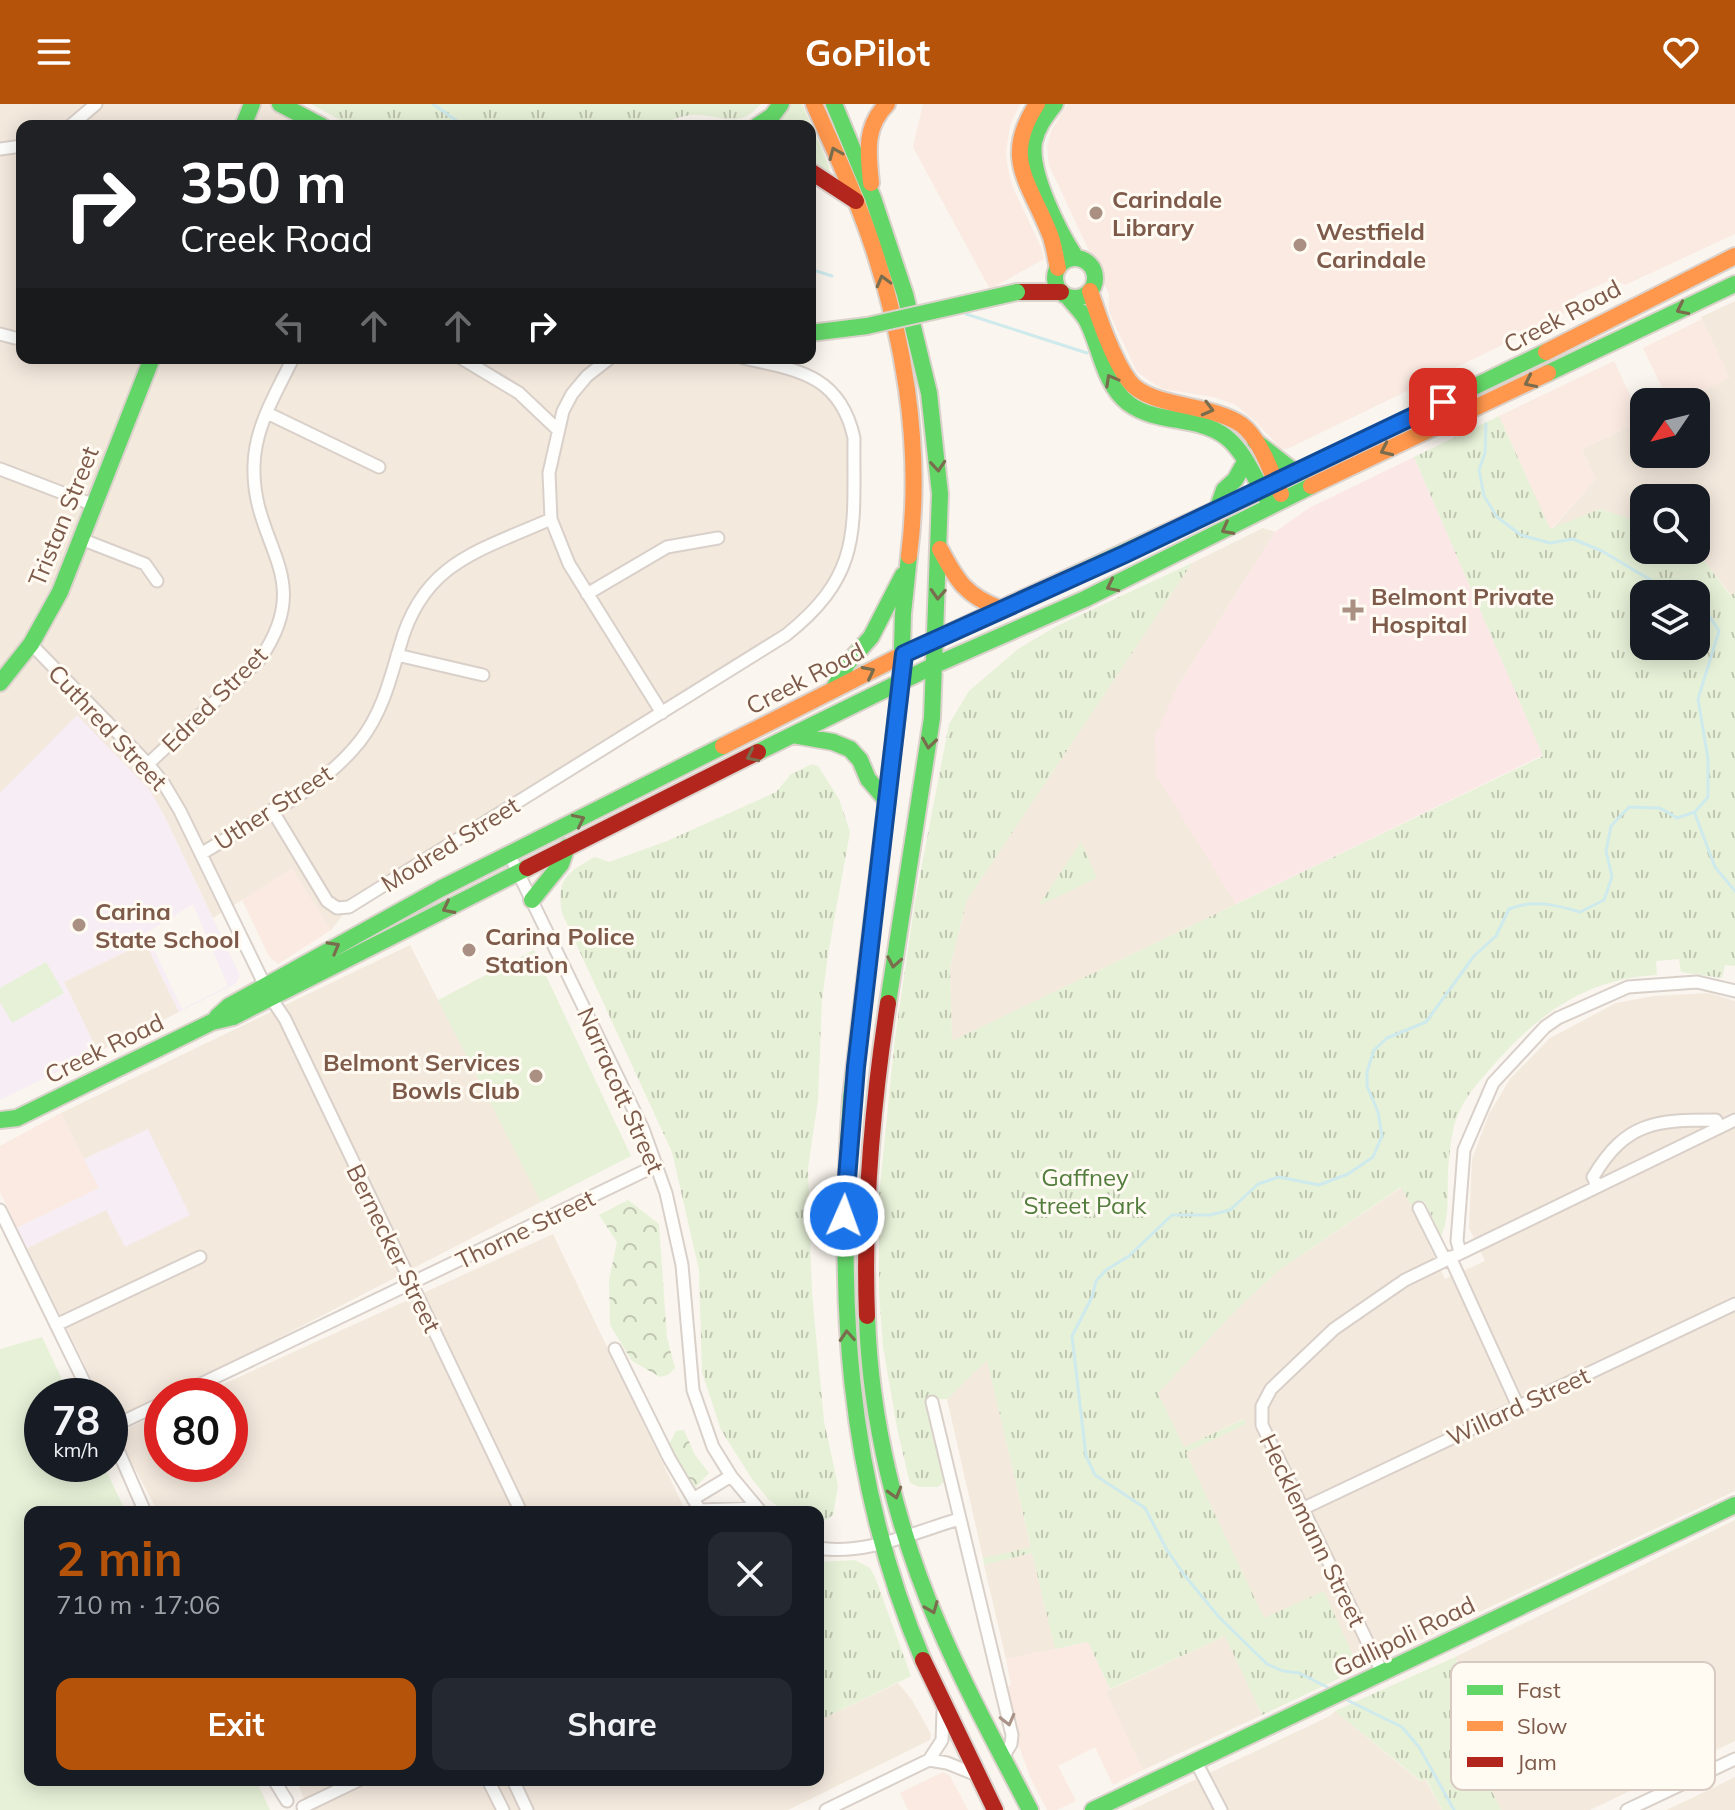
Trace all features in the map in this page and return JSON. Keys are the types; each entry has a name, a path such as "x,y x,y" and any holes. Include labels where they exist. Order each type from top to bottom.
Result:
{"main road":[{"path":"280,104 311,120"},
{"path":"766,120 781,104"},
{"path":"814,104 856,201 889,304 909,413 914,517 902,628 904,654 844,1192 843,1240 851,1376 865,1465 882,1542 917,1648 943,1708 995,1810"},
{"path":"834,104 871,189 901,277 928,389 939,478 940,549 931,728 887,1001 870,1148 865,1223 866,1310 873,1380 891,1476 920,1576 939,1625 1030,1810"},
{"path":"871,189 867,135 873,119 887,104"},
{"path":"1037,104 1023,129 1019,162 1023,178 1052,241 1057,272 1065,294 1092,318 1130,383 1154,398 1223,414 1243,426 1255,441 1296,473"},
{"path":"1055,104 1037,130 1033,162 1067,244 1076,258"},
{"path":"816,175 856,201"},
{"name":"Creek Road","path":"268,992 406,907 904,654 1296,473 1735,256"},
{"path":"816,332 867,326 1017,292 1057,272 1065,260 1076,258 1088,262 1095,280 1090,291 1092,318 1110,381 1121,396 1140,410 1218,432 1231,442 1278,502"},
{"name":"Creek Road","path":"0,1135 17,1118 212,1022 229,1006 268,992 935,665 1085,599 1278,502 1735,284"},
{"path":"1017,292 1080,297 1090,291"},
{"name":"Tristan Street","path":"0,683 31,644 60,592 150,364"},
{"path":"1255,441 1268,486"},
{"path":"1217,510 1224,490 1235,480 1245,462"},
{"path":"940,549 966,591 978,601 1001,609"},
{"path":"833,690 847,664 871,637 907,568"},
{"path":"793,735 833,742 850,749 860,760 868,779 887,801"},
{"path":"532,900 561,864 567,847"},
{"name":"Creek Road","path":"0,1120 17,1118"},
{"name":"Gallipoli Road","path":"1093,1810 1735,1505"}],"street":[{"path":"77,120 96,104"},
{"path":"0,334 15,338"},
{"name":"Edred Street","path":"148,764 260,659 274,638 284,593 282,567 260,514 253,467 256,443 290,364"},
{"path":"471,364 519,393 558,430"},
{"path":"602,364 572,394 558,430 549,473 551,519 564,554 662,713"},
{"name":"Modred Street","path":"272,810 327,901 337,908 349,907 786,635 812,615 830,593 850,552 854,438 844,408 818,380 800,371 769,364"},
{"path":"267,413 379,467"},
{"path":"0,469 94,505"},
{"name":"Uther Street","path":"201,854 316,784 343,761 378,715 414,606 443,572 462,558 551,519"},
{"path":"587,594 667,547 718,538"},
{"path":"81,539 145,564 157,581"},
{"name":"Cuthred Street","path":"31,644 148,764 180,811 268,992"},
{"path":"397,655 483,675"},
{"name":"Narracott Street","path":"509,854 638,1118 657,1165 682,1265 693,1390 713,1447 731,1476 756,1506"},
{"path":"1452,1256 1457,1241 1464,1150 1493,1083 1545,1027 1558,1018 1628,987 1697,982 1735,991"},
{"name":"Bernecker Street","path":"268,992 285,1019 518,1506"},
{"path":"1597,1186 1593,1177 1600,1165 1617,1145 1636,1130 1671,1120 1716,1120 1720,1127"},
{"name":"Hecklemann Street","path":"1382,1672 1262,1425 1262,1406 1271,1389 1334,1329 1405,1280 1735,1120"},
{"name":"Thorne Street","path":"214,1378 657,1165"},
{"path":"1419,1208 1452,1256 1518,1406"},
{"path":"0,1210 82,1378"},
{"path":"56,1325 200,1257"},
{"name":"Willard Street","path":"1302,1509 1735,1304"},
{"name":"Narracott Street","path":"615,1349 669,1458 697,1506"},
{"path":"932,1402 1012,1737 1003,1757"},
{"path":"128,1476 142,1506"},
{"path":"693,1499 731,1476"},
{"path":"824,1548 846,1549 882,1542 959,1519"},
{"path":"929,1760 942,1740 943,1708"},
{"path":"1715,1768 1735,1759"},
{"path":"826,1810 929,1760 942,1761 977,1775"},
{"path":"1195,1760 1221,1810"},
{"path":"276,1786 284,1806 299,1803 303,1809 347,1786"},
{"path":"491,1786 503,1810"},
{"path":"516,1786 527,1810"},
{"path":"1627,1810 1669,1790"}],"shaded area":[{"path":"0,104 280,104 311,120 16,120 16,364 764,364 819,380 851,425 850,552 812,615 349,907 331,930 292,869 213,918 163,813 0,793"},
{"path":"923,104 1020,104 1010,125 1006,152 1008,170 1044,259 990,289 913,147"},
{"path":"1067,104 1735,104 1735,234 1625,285 1613,279 1577,295 1569,309 1558,318 1287,449 1281,449 1236,405 1214,397 1162,389 1137,372 1109,312 1109,294 1049,165 1047,147 1051,131"},
{"path":"1735,301 1735,593 1731,595 1707,564 1710,564 1710,484 1630,484 1630,519 1600,509 1551,530 1596,479 1582,449 1630,427 1630,468 1710,468 1708,388 1729,377 1701,317"},
{"path":"1702,319 1730,378 1710,388 1662,388 1643,348"},
{"path":"1614,361 1630,395 1630,427 1582,449 1596,479 1550,530 1499,416"},
{"name":"Belmont Private Hospital","path":"1414,457 1543,755 1236,904 1156,775 1155,736 1177,688 1275,532 1309,508"},
{"path":"1263,528 1275,532 1177,688 1236,904 952,1041 950,967 967,900 1192,563"},
{"name":"Carina State School","path":"77,715 149,789 240,976 235,984 179,1012 145,942 64,982 98,1052 0,1100 0,793","holes":["193,904 228,986 182,1009 146,933"]},
{"path":"292,868 331,930 278,964 269,956 242,900"},
{"path":"145,942 179,1012 98,1052 64,982"},
{"path":"410,945 541,1202 202,1378 144,1378 144,1408 128,1415 128,1378 91,1378 27,1248 107,1209 148,1130 84,1159 61,1113"},
{"path":"1709,993 1735,1001 1735,1491 1359,1669 1323,1592 1264,1619 1186,1453 1245,1424 1243,1419 1184,1447 1158,1393 1239,1307 1278,1271 1402,1187 1445,1279 1485,1261 1469,1228 1472,1159 1489,1114 1510,1079 1550,1038 1616,1003 1654,996"},
{"path":"61,1113 99,1188 17,1228 0,1192 0,1146"},
{"path":"148,1129 190,1215 125,1247 106,1210 27,1248 17,1228 99,1188 84,1159"},
{"path":"553,1234 683,1506 155,1506 128,1456 128,1429 144,1421 144,1482 248,1482 248,1378 237,1378"},
{"path":"987,1359 1031,1548 983,1558 947,1399"},
{"path":"1735,1520 1735,1741 1715,1751 1715,1662 1457,1662 1455,1657"},
{"path":"1032,1553 1055,1649 1006,1659 984,1565"},
{"path":"1225,1636 1262,1715 1143,1770 1105,1692"},
{"path":"1088,1642 1110,1689 1106,1692 1143,1770 1113,1785 1095,1747 1058,1766 1076,1801 1057,1810 1047,1810 1017,1741 1004,1688 1011,1685 1006,1659"},
{"path":"898,1683 912,1700 931,1734 930,1740 788,1810 309,1810 299,1786 824,1786 824,1718"},
{"path":"1335,1711 1420,1781 1425,1779 1442,1810 1131,1810 1330,1716"},
{"path":"943,1772 950,1776 968,1810 908,1810 900,1793"},
{"path":"1735,1777 1735,1810 1666,1810 1708,1790 1715,1790 1715,1787"},
{"path":"1491,1790 1632,1790 1590,1810 1501,1810"}],"green space":[{"path":"311,104 761,104 745,117 737,119 690,115 672,120 340,120"},
{"path":"785,104 802,104 809,120 770,120"},
{"path":"816,136 829,166 831,179 816,169"},
{"name":"Gaffney Street Park","path":"1499,416 1550,529 1600,509 1630,519 1630,564 1707,564 1730,595 1735,593 1735,966 1725,965 1722,978 1681,972 1679,959 1656,961 1657,975 1631,978 1584,992 1544,1017 1490,1069 1460,1110 1451,1144 1447,1214 1441,1236 1425,1202 1412,1208 1401,1187 1278,1271 1239,1307 1158,1393 1184,1447 1244,1419 1246,1424 1186,1453 1264,1618 1324,1591 1359,1669 1262,1715 1225,1636 1110,1689 1088,1642 1055,1649 1032,1553 984,1565 983,1558 1031,1547 987,1360 947,1399 928,1400 945,1481 938,1487 920,1487 910,1483 883,1347 879,1292 879,1195 895,1038 915,901 949,724 969,691 1018,649 1057,626 1192,563 967,900 950,967 952,1041 1543,756 1414,457"},
{"path":"812,764 818,766 839,799 850,832 822,1000 818,1100 808,1168 812,1293 824,1421 838,1486 833,1515 824,1521 824,1506 778,1506 769,1500 721,1430 702,1372 699,1270 672,1152 562,913 561,902 562,885 577,867 595,857 609,862 667,841 776,792 791,774"},
{"path":"1081,842 1097,878 1038,906"},
{"name":"Belmont Services Bowls Club","path":"534,950 631,1156 541,1202 438,1000"},
{"path":"46,962 64,993 12,1023 0,1002 0,988"},
{"path":"628,1200 659,1224 667,1338 675,1368 668,1375 660,1377 632,1361 610,1325 609,1280 617,1242 599,1215"},
{"path":"42,1337 61,1378 24,1378 24,1482 112,1482 123,1506 24,1506 24,1786 259,1786 270,1810 0,1810 0,1349"},
{"path":"684,1430 695,1455 709,1473 694,1489 668,1446 676,1431"},
{"path":"855,1560 870,1568 911,1676 824,1718 824,1562"},
{"path":"1455,1657 1457,1662 1451,1662 1451,1790 1491,1790 1501,1810 1442,1810 1426,1779 1421,1781 1335,1711"}],"waterway":[{"path":"433,104 456,120"},
{"path":"816,271 832,276"},
{"path":"966,314 1087,353"},
{"path":"1469,371 1471,375"},
{"path":"1486,424 1485,453 1479,470 1484,496 1497,517 1521,535 1550,543 1573,539 1602,551 1651,580"},
{"path":"1327,1687 1299,1673 1283,1671 1267,1664 1219,1617 1185,1576 1145,1508 1095,1475 1086,1456 1072,1336 1092,1297 1096,1281 1106,1270 1129,1256 1172,1215 1210,1215 1230,1210 1258,1184 1279,1177 1319,1185 1348,1174 1373,1157 1382,1136 1378,1112 1367,1086 1367,1072 1374,1050 1387,1038 1426,1022 1474,956 1496,936 1509,909 1536,904 1580,912 1604,900 1612,877 1606,851 1611,826 1629,807 1660,808 1677,818 1695,812 1708,797 1708,759 1698,699 1719,631 1710,617"},
{"path":"1695,814 1715,867 1735,891"},
{"path":"1343,1698 1402,1727 1419,1747 1454,1810"}],"traffic: fast":[{"path":"245,120 252,104"},
{"path":"280,104 311,120"},
{"path":"766,120 781,104"},
{"path":"834,104 873,198 905,294 929,393 940,494 932,718 888,1003"},
{"path":"1055,104 1037,131 1034,142 1036,170 1047,202 1076,258"},
{"path":"1075,258 1089,264 1095,278 1089,292 1075,298 1061,292 1055,278 1061,264 1075,258"},
{"path":"1548,373 1735,284"},
{"path":"867,326 1017,292"},
{"path":"1068,297 1087,321 1108,375 1120,395 1139,410 1203,426 1226,437 1244,458 1267,499"},
{"path":"816,332 867,326"},
{"path":"1011,604 1296,473 1546,352"},
{"path":"0,683 31,644 60,592 150,364"},
{"path":"1255,441 1296,473"},
{"path":"1217,510 1224,490 1235,480 1245,462"},
{"path":"758,752 935,665 1085,599 1311,486"},
{"path":"909,556 901,682 851,1098 845,1243 852,1384 862,1453 877,1522 897,1591 923,1660"},
{"path":"833,690 847,664 871,637 903,575"},
{"path":"793,735 833,742 850,749 860,760 868,779 887,801"},
{"path":"217,1017 229,1006 440,889 723,746"},
{"path":"532,900 561,864 567,847"},
{"path":"0,1120 17,1118 212,1022 233,1017 527,868"},
{"path":"867,1316 880,1434 910,1550 948,1648 1030,1810"},
{"path":"1093,1810 1735,1505"}],"traffic: slow":[{"path":"814,104 866,227 891,307 900,348 912,431 914,473 909,556"},
{"path":"871,183 871,131 887,104"},
{"path":"1037,104 1021,139 1020,155 1027,183 1051,236 1058,268"},
{"path":"1546,352 1735,256"},
{"path":"1090,291 1112,350 1129,381 1151,396 1214,413 1242,425 1260,448 1281,494"},
{"path":"1311,486 1548,373"},
{"path":"940,549 971,593 1001,609"},
{"path":"723,746 904,654 1011,604"}],"traffic: jam":[{"path":"816,175 856,201"},
{"path":"1017,292 1061,292"},
{"path":"527,868 758,752"},
{"path":"867,1316 866,1237 870,1159 888,1003"},
{"path":"923,1660 995,1810"}],"place":[{"name":"Carindale Library","path":"1096,213"},
{"name":"Westfield Carindale","path":"1300,245"},
{"name":"Belmont Private Hospital","path":"1353,610"},
{"name":"Carina State School","path":"79,925"},
{"name":"Carina Police Station","path":"469,950"},
{"name":"Belmont Services Bowls Club","path":"536,1076"}],"route":[{"path":"844,1216 847,1156 869,943 904,654 1125,554 1443,402"}]}
